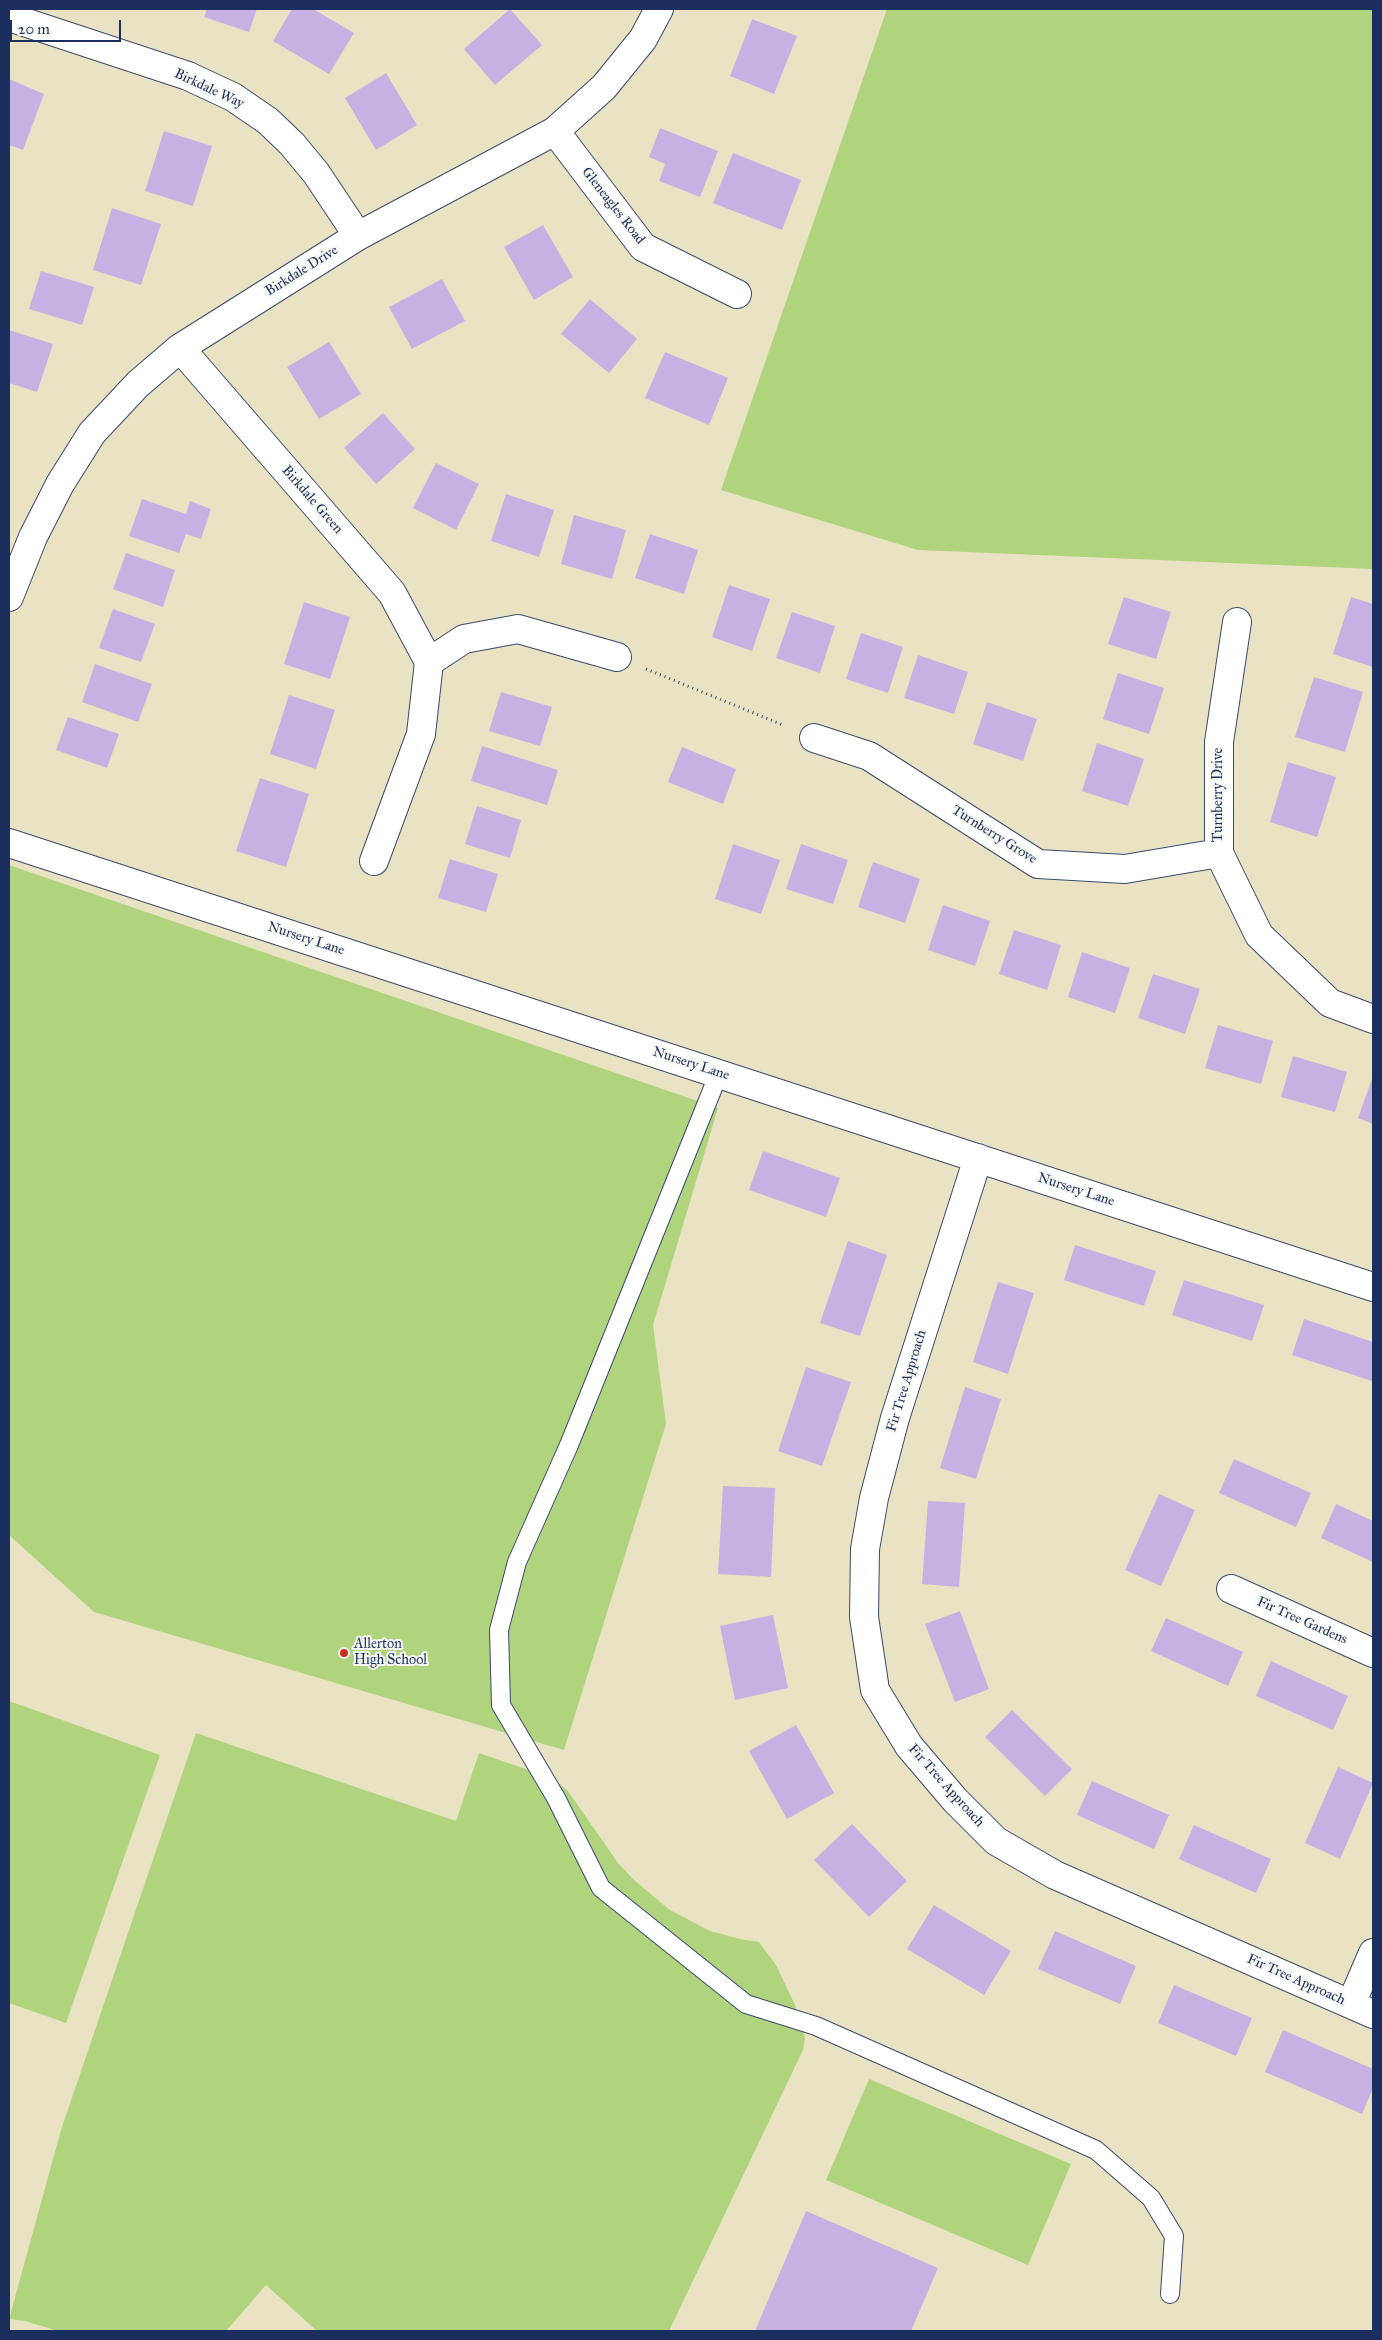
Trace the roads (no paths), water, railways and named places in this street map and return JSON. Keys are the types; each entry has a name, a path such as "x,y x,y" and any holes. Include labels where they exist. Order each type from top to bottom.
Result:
{"street":[{"name":"Birkdale Drive","path":"9,596 33,537 60,484 92,433 138,384 180,348 358,236 555,131 604,87 643,39 659,9"},
{"name":"Birkdale Way","path":"9,17 188,76 233,97 268,121 292,144 316,173 358,236"},
{"name":"Gleneagles Road","path":"555,131 643,247 736,294"},
{"name":"Birkdale Green","path":"180,348 392,593 429,662"},
{"name":"Turnberry Drive","path":"1238,622 1219,742 1219,853 1259,935 1330,1003 1373,1019"},
{"path":"374,861 421,734 429,662 464,639 518,629 618,657"},
{"name":"Turnberry Grove","path":"814,738 869,756 1038,864 1125,869 1219,853"},
{"name":"Nursery Lane","path":"9,843 1373,1287"},
{"name":"Fir Tree Approach","path":"978,1158 895,1418 874,1498 866,1549 864,1617 876,1690 909,1746 955,1800 996,1840 1055,1875 1362,2009"},
{"name":"Fir Tree Gardens","path":"1231,1589 1373,1653"},
{"path":"1362,2009 1373,1953"}],"lane":[{"path":"719,1073 569,1446 517,1562 499,1630 501,1705 556,1798 601,1888 746,2004 816,2026 1096,2150 1150,2198 1174,2236 1170,2294"}],"place":[{"name":"Allerton High School","path":"344,1653"}]}
